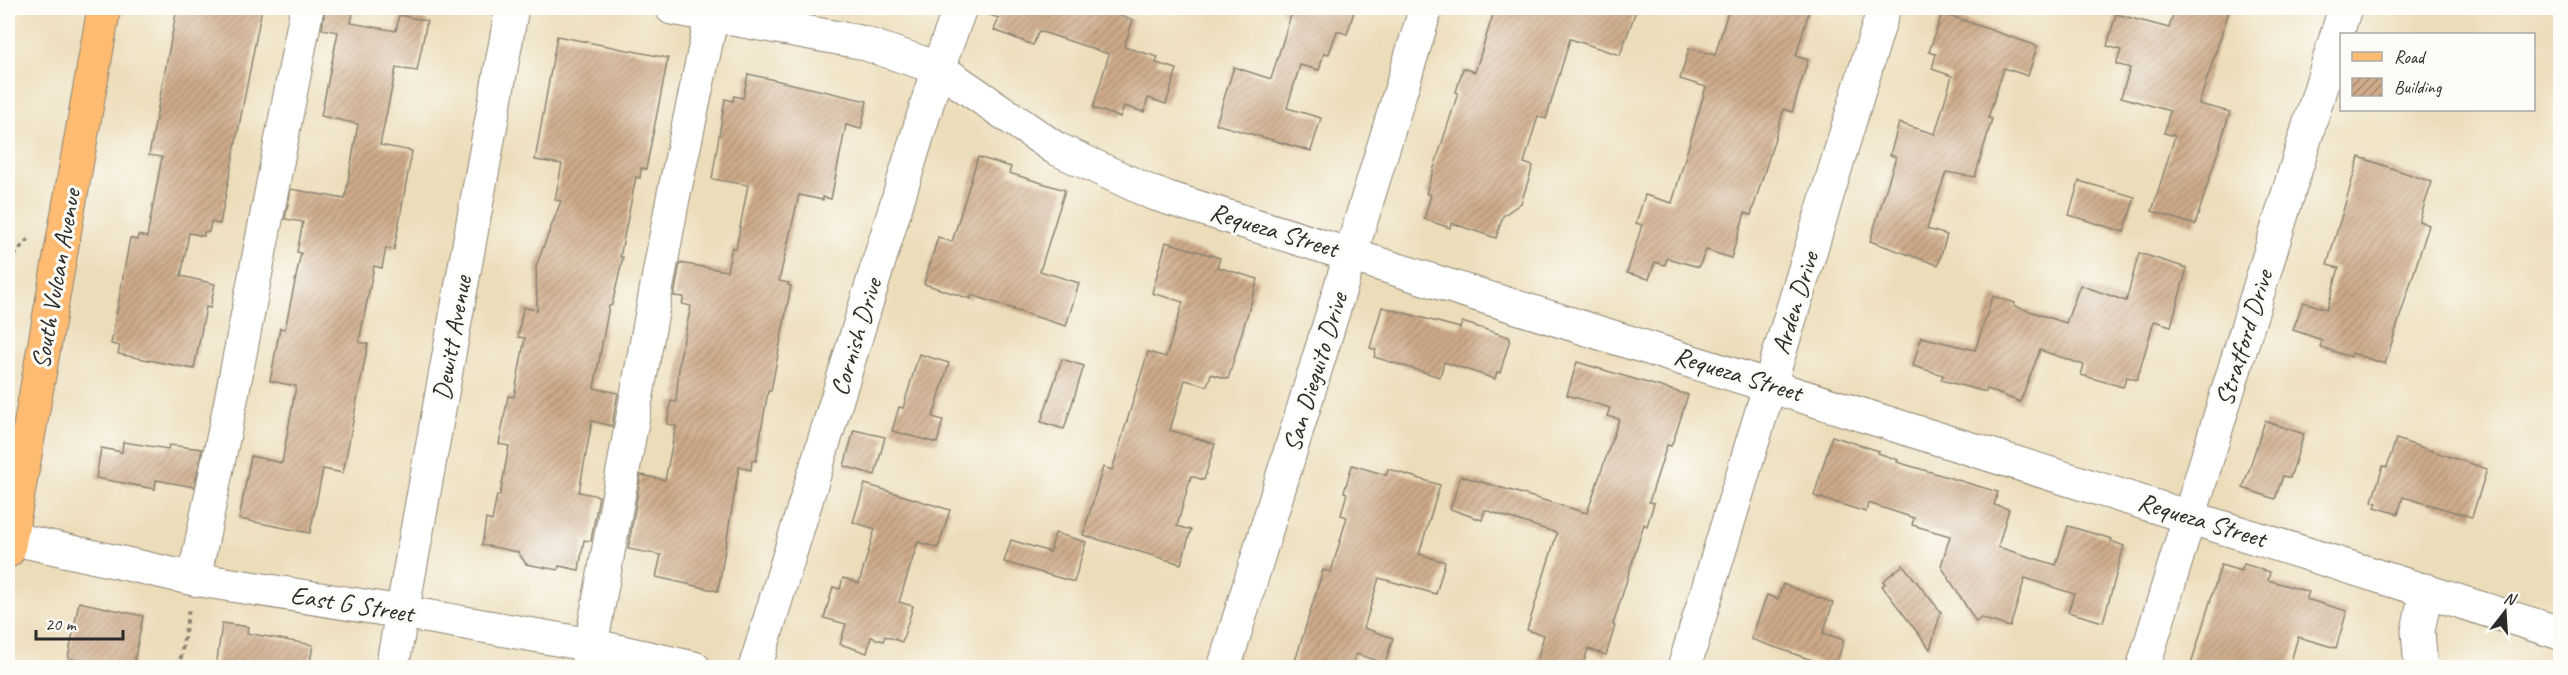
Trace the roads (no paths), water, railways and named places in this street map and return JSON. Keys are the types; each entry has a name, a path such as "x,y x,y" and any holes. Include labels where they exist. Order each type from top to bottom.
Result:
{"main road":[{"name":"South Vulcan Avenue","path":"9,544 104,8"}],"street":[{"path":"194,579 308,8"},
{"name":"Dewitt Avenue","path":"392,668 512,8"},
{"name":"Requeza Street","path":"672,8 860,42 938,68 1055,148 1152,193 2560,633"},
{"name":"Cornish Drive","path":"756,668 938,68 960,8"},
{"name":"San Dieguito Drive","path":"1224,668 1426,8"},
{"name":"Arden Drive","path":"1684,668 1884,8"},
{"name":"Stratford Drive","path":"2143,668 2345,8"},
{"path":"589,656 671,210 712,15"},
{"name":"East G Street","path":"9,544 194,579 402,612 589,656 694,668"},
{"path":"2421,668 2418,631 2426,590"}]}
